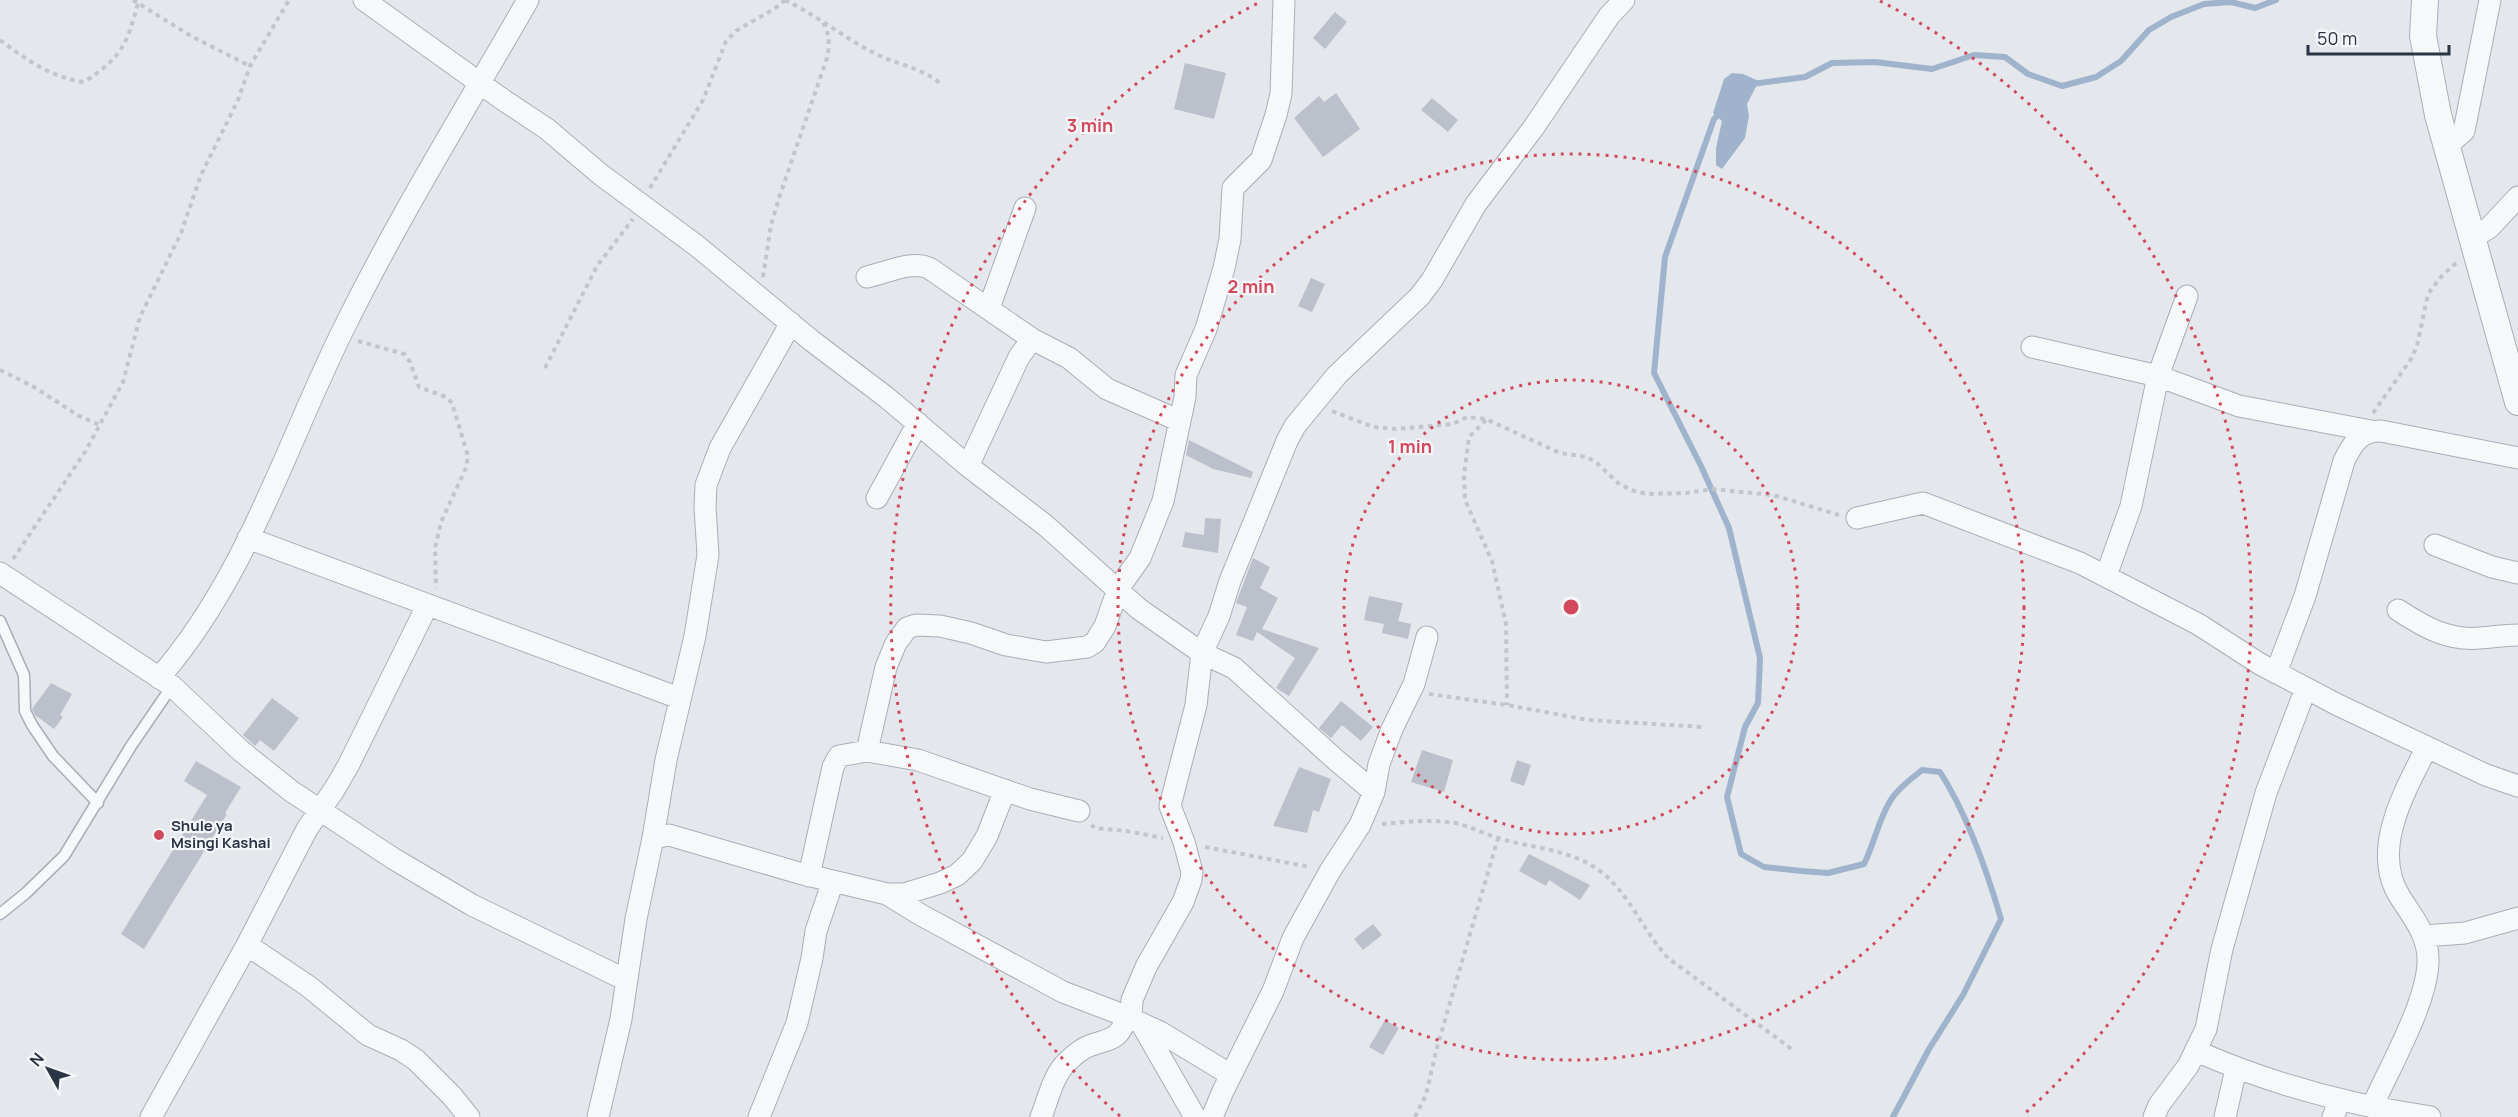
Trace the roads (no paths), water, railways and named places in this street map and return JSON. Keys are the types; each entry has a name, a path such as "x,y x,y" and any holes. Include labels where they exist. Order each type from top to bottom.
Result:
{"street":[{"path":"364,0 480,84 524,112 641,205 697,246 1045,525 1139,609 1202,653 1234,668 1248,679 1374,792"},
{"path":"166,682 218,599 342,332 429,168 528,0"},
{"path":"867,751 886,667 896,643 907,628 916,625 940,626 971,633 1006,645 1046,652 1087,647 1095,642 1105,626 1118,589 1140,558 1163,501 1185,397 1186,375 1206,329 1224,268 1230,239 1233,188 1261,160 1276,116 1281,94 1284,0"},
{"path":"1195,1117 1133,1019 1132,1000 1146,967 1183,902 1191,880 1192,872 1184,842 1170,806 1196,705 1202,653 1219,616 1230,581 1287,441 1313,403 1337,375 1420,296 1432,280 1476,204 1534,127 1609,16 1624,0"},
{"path":"2424,0 2423,36 2438,115 2518,402"},
{"path":"2447,146 2464,130 2490,0"},
{"path":"2474,240 2489,228 2518,197"},
{"path":"989,308 1025,208"},
{"path":"867,277 921,265 989,308 1032,339 1068,358 1107,389 1180,421"},
{"path":"2106,576 2131,506 2158,376 2187,296"},
{"path":"598,1117 621,1019 636,919 666,760 695,636 708,555 705,507 710,470 733,422 763,375 791,323"},
{"path":"968,465 1019,357 1032,339"},
{"path":"2032,347 2158,376 2238,406 2367,430 2414,436 2518,458"},
{"path":"877,498 918,423"},
{"path":"2276,673 2305,596 2344,461 2354,444 2367,430"},
{"path":"1857,518 1916,504 1931,505 2106,576 2198,624 2276,673 2427,747 2518,786"},
{"path":"248,538 679,698"},
{"path":"2435,545 2492,567 2518,573"},
{"path":"1,574 166,682 240,751 320,809 442,888 626,980"},
{"path":"151,1117 247,945 286,868 348,766 429,607"},
{"path":"2398,610 2422,626 2458,638 2518,635"},
{"path":"1212,1117 1273,991 1293,938 1330,871 1360,825 1374,792 1379,764 1392,729 1411,691 1427,637"},
{"path":"2154,1117 2159,1105 2196,1051 2206,1029 2222,950 2266,793 2306,688"},
{"path":"2372,1107 2413,1017 2427,975 2428,957 2424,936 2398,894 2387,870 2398,805 2427,747"},
{"path":"809,876 835,762 839,756 867,751 918,760 1005,790 1079,811"},
{"path":"887,894 915,891 940,884 957,875 972,861 987,836 1005,790"},
{"path":"653,838 669,836 756,862 887,894 921,915 1063,992 1133,1019 1231,1075"},
{"path":"759,1117 797,1023 810,969 814,937 833,881"},
{"path":"2424,936 2465,933 2518,918"},
{"path":"247,945 309,986 368,1035 416,1060 452,1096 469,1117"},
{"path":"1041,1117 1053,1083 1064,1064 1089,1046 1110,1041 1133,1019"},
{"path":"2196,1051 2336,1109 2372,1107 2430,1117"},
{"path":"2225,1117 2236,1069"}],"lane":[{"path":"0,621 24,675 25,711 32,725 53,756 98,803"},
{"path":"0,914 26,893 64,856 98,803 166,682"}],"water":[{"path":"1732,73 1743,74 1759,81 1747,104 1749,116 1745,138 1722,169 1716,165 1716,148 1722,121 1713,113 1724,79"}],"waterway":[{"path":"1752,84 1805,77 1832,63 1875,62 1932,69 1974,55 2005,57 2028,74 2062,86 2096,77 2121,61 2149,30 2171,17 2204,4 2231,2 2255,8 2276,0"},
{"path":"1721,112 1714,119 1665,257 1654,373 1701,466 1729,528 1760,658 1758,703 1745,727 1727,797 1741,854 1764,867 1802,871 1828,873 1864,864 1892,798 1922,770 1940,772 1959,806 1975,843 2001,919 1963,995 1929,1049 1893,1117"}],"place":[{"name":"Shule ya Msingi Kashai","path":"159,835"}]}
